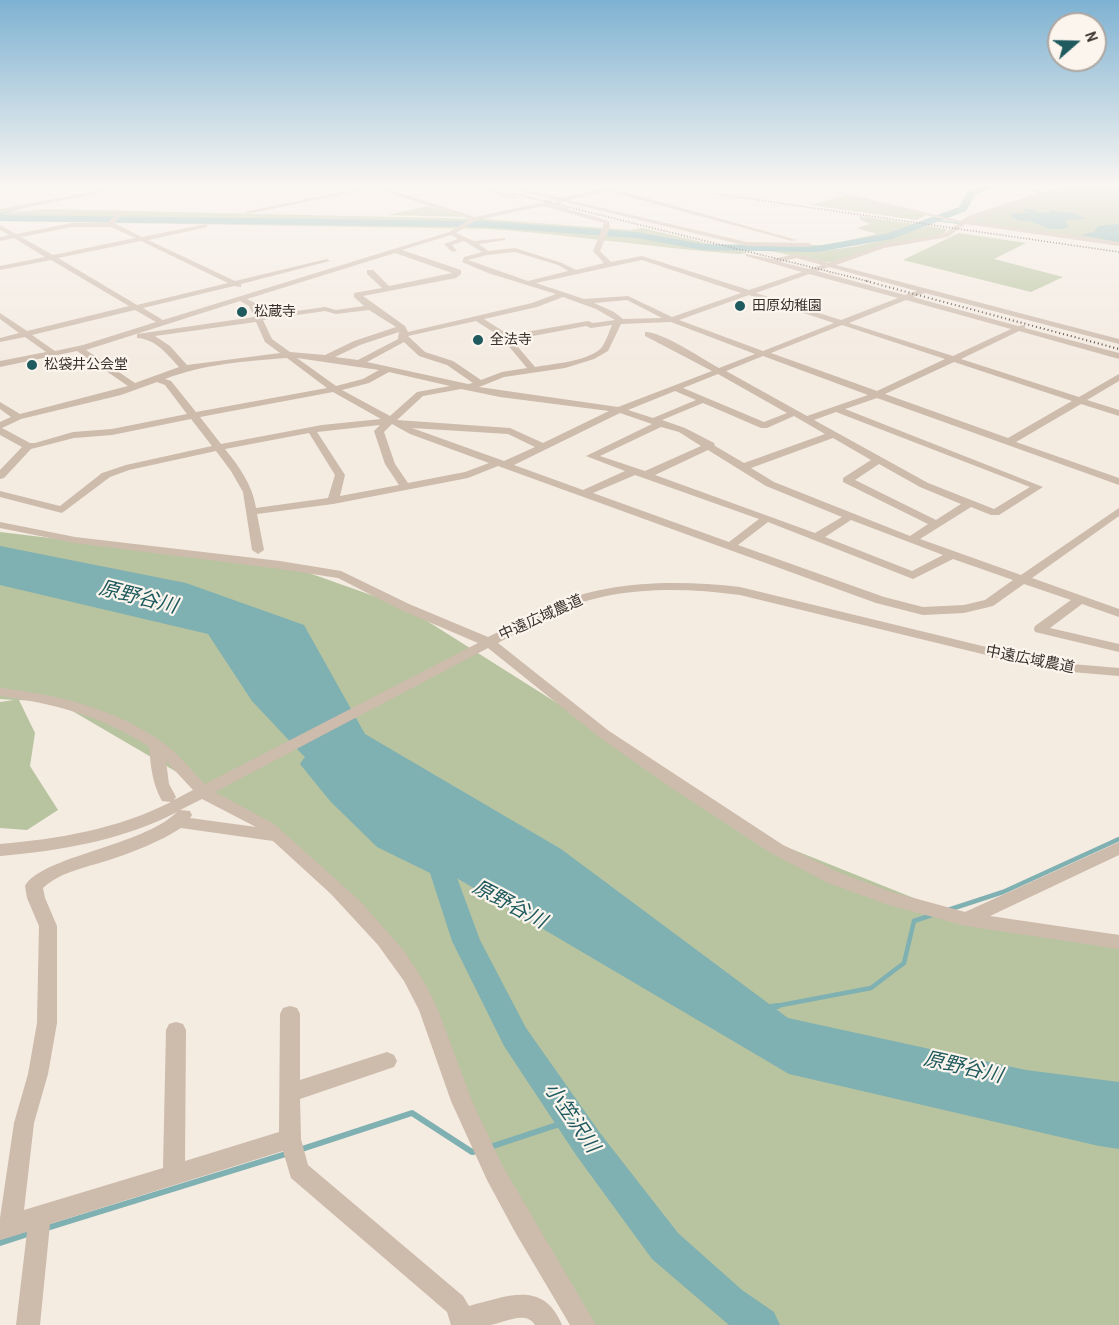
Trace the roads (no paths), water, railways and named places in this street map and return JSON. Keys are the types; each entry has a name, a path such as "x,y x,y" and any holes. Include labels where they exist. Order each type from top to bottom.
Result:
{"street":[{"path":"33,248 161,322"},
{"path":"0,268 97,248"},
{"path":"163,248 255,293"},
{"path":"79,349 402,248"},
{"path":"451,248 454,251"},
{"path":"479,248 487,253"},
{"path":"597,248 596,251 609,264"},
{"path":"810,248 815,254"},
{"path":"507,338 588,323 591,326 619,322 670,320 878,248"},
{"path":"395,250 433,266 457,272 490,272"},
{"path":"575,272 560,264 515,250 487,253 466,258 464,261 490,272 583,301 614,314 619,322"},
{"path":"528,283 658,253"},
{"path":"748,255 1119,356"},
{"path":"773,261 796,256 1119,342"},
{"path":"639,257 1119,413"},
{"path":"0,340 327,261"},
{"path":"370,272 387,289"},
{"path":"457,272 453,276 357,295 403,333 422,354 450,363 471,385"},
{"path":"251,512 405,488 468,475 502,464 619,410 925,290"},
{"path":"325,358 357,343 477,318 561,295"},
{"path":"239,298 252,305 268,340 335,389 393,423 582,494 880,600 922,611 964,609 989,603 1119,511"},
{"path":"583,301 628,298 670,320 1119,482"},
{"path":"0,364 147,335 324,309 336,312 370,306"},
{"path":"0,315 54,354"},
{"path":"477,318 507,338 532,369"},
{"path":"808,419 876,395 1034,320"},
{"path":"405,488 390,464 379,430 393,423 420,394 471,385 532,369 573,363 604,349 619,322"},
{"path":"359,363 402,340 403,333"},
{"path":"648,334 720,370 924,485 994,513 1038,487 836,409"},
{"path":"147,335 168,348 185,368"},
{"path":"79,349 133,386"},
{"path":"0,426 18,417 118,393 185,368 249,358 288,355 359,363 471,385 500,394 619,410 682,430 710,445 770,484 911,540 1119,613"},
{"path":"0,476 28,446 73,435 112,432 335,389 366,381 388,369"},
{"path":"1007,443 1119,377"},
{"path":"156,378 168,383 236,470 248,492 258,550"},
{"path":"676,388 764,426 796,412"},
{"path":"703,400 591,456 767,518 913,575 952,555"},
{"path":"0,405 18,417"},
{"path":"0,494 62,510 106,475 126,468 312,431 393,423 510,431 542,446"},
{"path":"0,431 28,446"},
{"path":"312,431 340,475 333,501"},
{"path":"743,467 835,434"},
{"path":"582,494 710,445"},
{"path":"880,459 847,480 936,524"},
{"path":"911,540 970,503"},
{"path":"817,537 849,517"},
{"path":"730,546 767,518"},
{"path":"0,525 75,540 330,573 350,579 483,645 604,734 777,849 845,882 890,898 966,919 1119,942"},
{"name":"中遠広域農道","path":"0,850 63,844 100,835 166,811 551,609 591,595 632,588 692,585 740,591 1048,666 1119,672"},
{"path":"1080,600 1040,629 1119,648"},
{"path":"0,692 25,694 57,702 112,722 156,744 176,761 204,792 264,824 354,908 412,977 436,1030 467,1116 494,1174 528,1236 584,1325"},
{"path":"156,744 161,784 168,797"},
{"path":"277,836 181,819 115,851 58,870 44,877 34,886 36,898 48,926 47,1023 38,1074 24,1123 5,1227 290,1141"},
{"path":"966,919 1119,848"},
{"path":"290,1014 290,1141 299,1171 455,1304 463,1322 521,1305 540,1311 550,1325"},
{"path":"174,1176 176,1030"},
{"path":"290,1093 387,1062"},
{"path":"28,1325 40,1217"}],"water":[{"path":"0,546 186,583 304,625 365,734 561,849 788,1018 1026,1070 1119,1082 1119,1149 789,1074 421,857 347,802 252,701 208,634 0,585"}],"waterway":[{"path":"751,248 824,248"},
{"name":"原野谷川","path":"312,764 339,795 386,840 446,870"},
{"path":"948,910 1003,892 1119,839"},
{"name":"小笠沢川","path":"441,868 466,941 515,1037 588,1144 665,1246 729,1303 761,1325"},
{"path":"778,1006 771,1007 871,988 904,963 914,921 932,915"},
{"path":"299,1150 412,1113 472,1152 477,1151"},
{"path":"490,1147 572,1120"},
{"path":"47,1228 289,1153"},
{"path":"0,1243 31,1233"}],"railway":[{"path":"733,248 871,282"},
{"path":"1090,248 1119,252"},
{"path":"866,281 1119,349"}],"place":[{"name":"田原幼稚園","path":"740,306"},
{"name":"松蔵寺","path":"242,312"},
{"name":"全法寺","path":"478,340"},
{"name":"松袋井公会堂","path":"32,365"}]}
